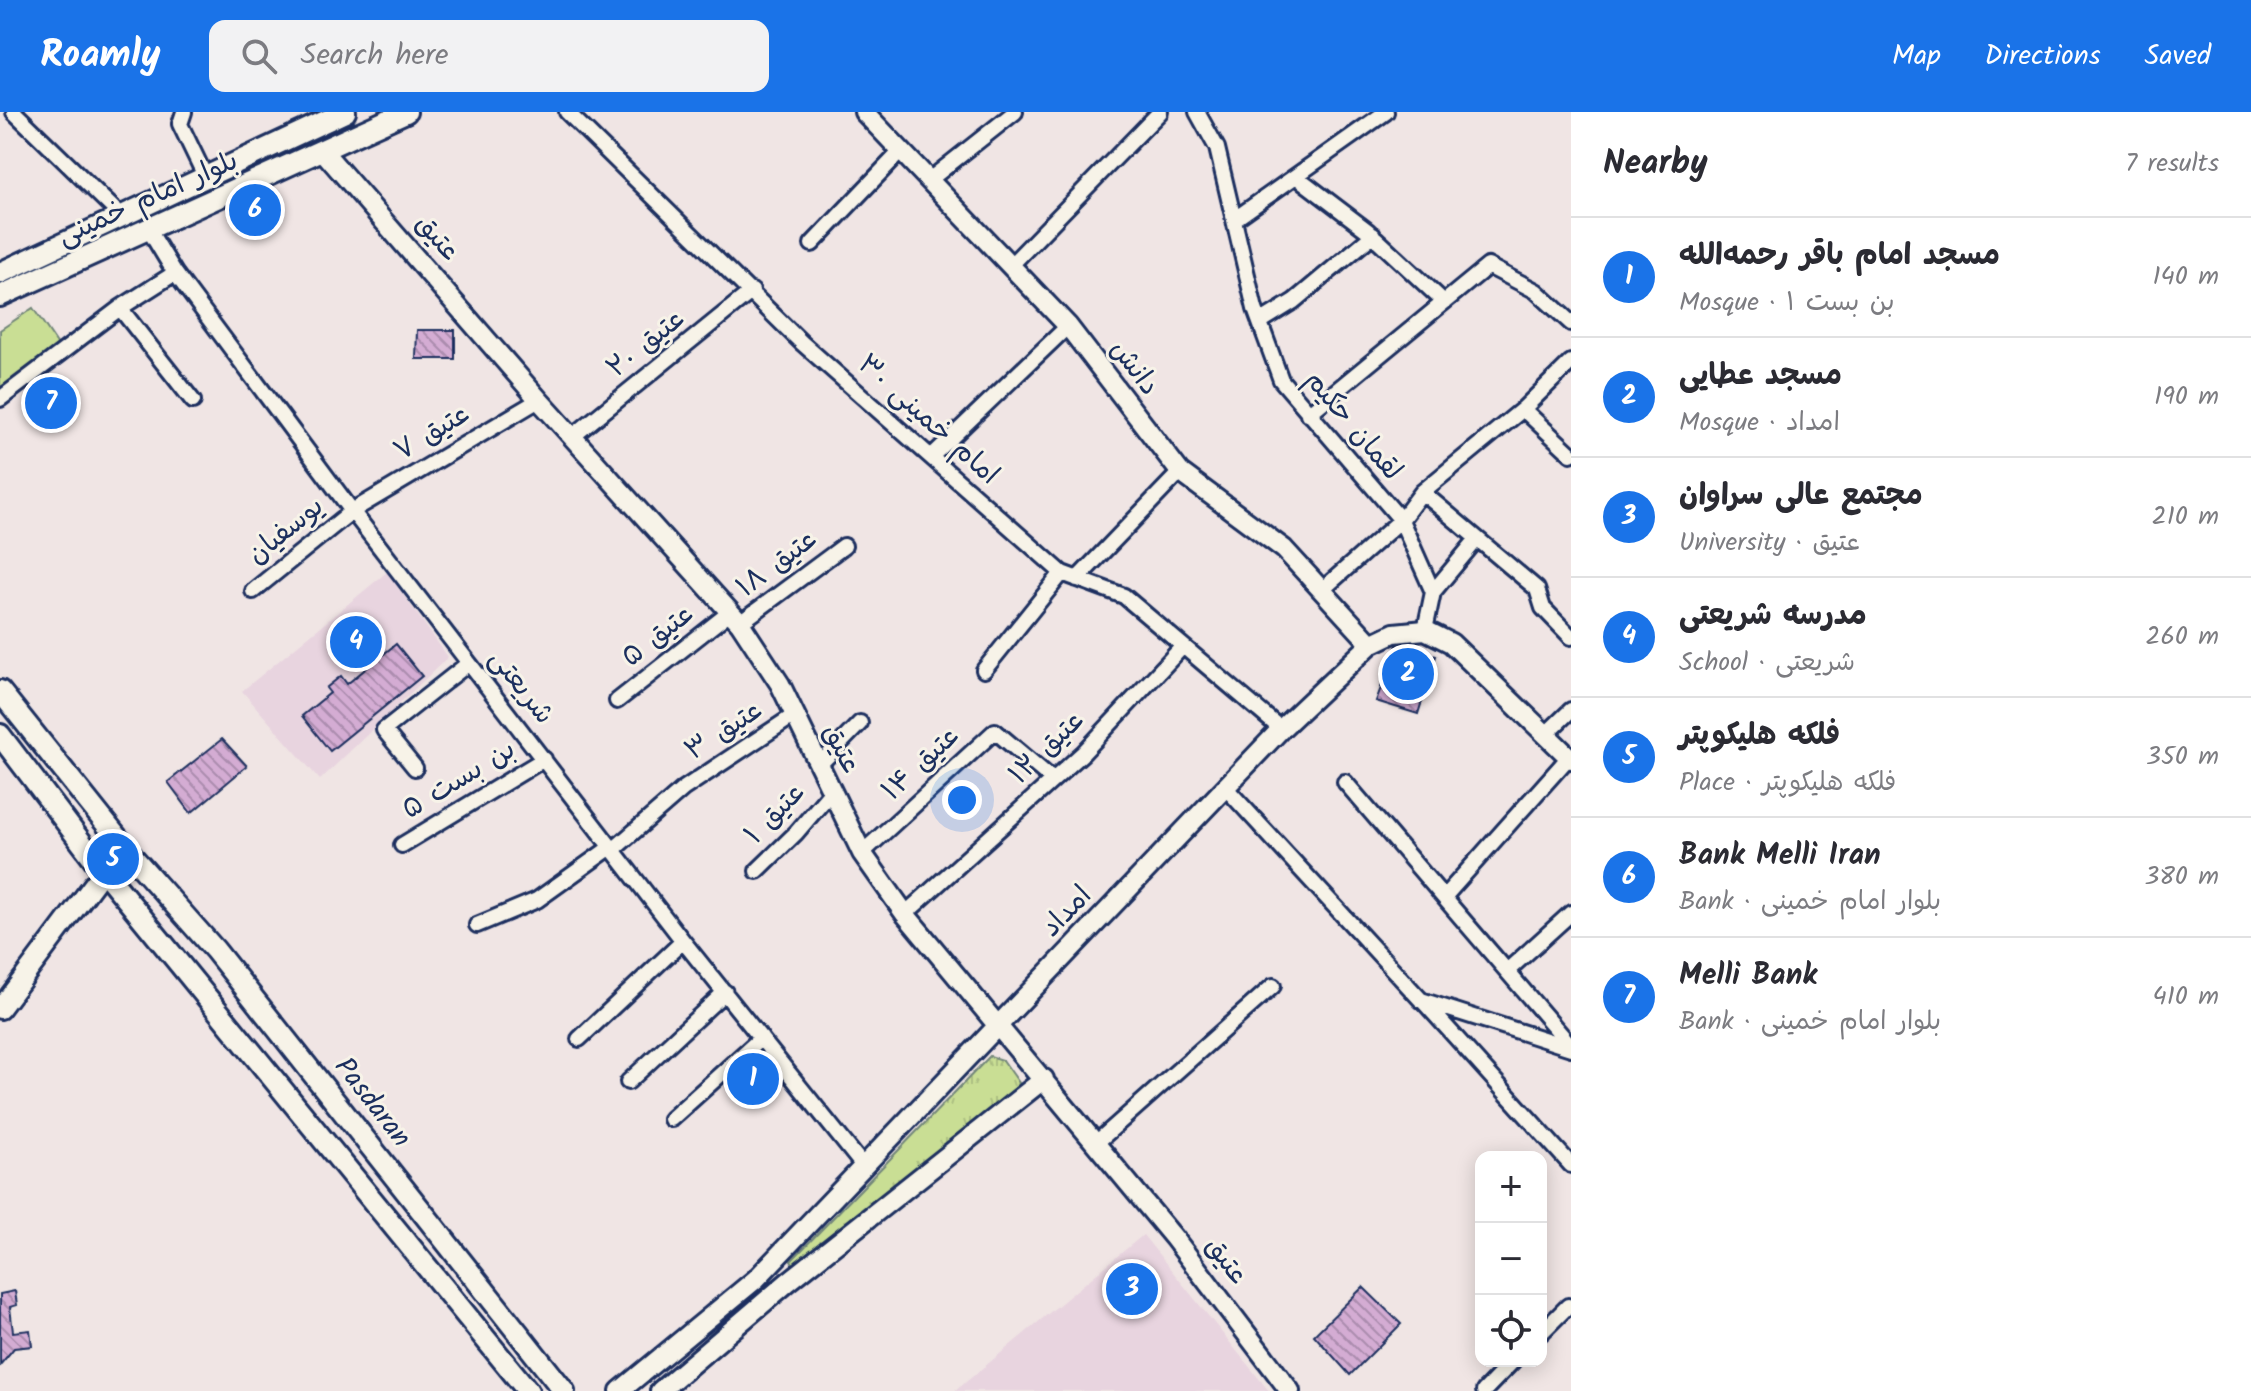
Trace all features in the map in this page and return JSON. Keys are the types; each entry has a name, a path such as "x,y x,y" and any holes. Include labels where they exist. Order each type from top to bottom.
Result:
{"main road":[{"name":"بلوار امام خمینی","path":"0,273 345,112"},
{"name":"بلوار امام خمینی","path":"0,296 406,112"},
{"path":"309,130 322,150"},
{"name":"Pasdaran","path":"0,691 126,849 215,950 564,1391"},
{"path":"4,749 528,1391"},
{"path":"106,844 126,849 130,865 123,874 102,870 98,852 106,844"}],"street":[{"path":"14,112 122,217"},
{"path":"184,112 180,124 206,178"},
{"name":"امام خمینی ۳۰","path":"567,112 802,343 1062,573 1124,596 1281,729"},
{"name":"دانش","path":"864,112 1068,326 1180,472 1284,549 1371,644"},
{"path":"928,181 1015,112"},
{"path":"1010,266 1160,112"},
{"name":"لقمان حکیم","path":"1197,112 1217,148 1260,322 1281,380 1401,520 1433,592"},
{"path":"1235,219 1386,112"},
{"name":"عتیق","path":"322,150 539,400 735,618 780,684 862,853 905,914 1096,1143 1290,1391"},
{"path":"812,244 900,152"},
{"path":"1297,177 1373,235 1444,302"},
{"name":"شریعتی","path":"149,230 175,273 352,511 683,941 864,1167"},
{"path":"1260,322 1294,301 1373,235"},
{"path":"1308,414 1488,266 1536,291 1571,323"},
{"path":"0,399 120,308 175,273"},
{"name":"عتیق ۲۰","path":"572,437 752,291"},
{"path":"120,308 193,401"},
{"path":"931,457 1068,326"},
{"path":"1323,589 1401,520 1422,492 1523,409 1571,362"},
{"name":"عتیق ۷","path":"352,511 539,400"},
{"path":"1523,409 1571,454"},
{"path":"1077,579 1180,472"},
{"path":"1422,492 1537,589 1543,608 1571,637"},
{"name":"یوسفیان","path":"253,591 352,511"},
{"path":"1444,897 1570,758 1451,643 1425,630 1433,592 1477,539"},
{"name":"عتیق ۱۸","path":"735,618 844,546"},
{"path":"984,670 1062,573"},
{"name":"عتیق ۵","path":"617,701 735,618"},
{"name":"امداد","path":"620,1391 772,1263 1281,729 1371,644 1394,633 1425,630"},
{"name":"عتیق ۱۲","path":"905,914 1053,780 1183,646"},
{"path":"415,768 384,730 469,663"},
{"path":"1545,735 1571,710"},
{"name":"عتیق ۳","path":"477,925 537,900 612,848 683,789 793,716"},
{"path":"818,766 860,723"},
{"name":"عتیق ۱۴","path":"862,853 995,731 1053,780"},
{"name":"بن بست ۵","path":"402,845 544,759"},
{"path":"1345,782 1571,1047"},
{"path":"1225,787 1571,1165"},
{"name":"عتیق ۱","path":"757,871 796,833 831,792"},
{"path":"0,1009 102,870"},
{"path":"1507,971 1571,913"},
{"path":"579,1039 683,941"},
{"path":"1096,1143 1273,986"},
{"path":"628,1082 725,992"},
{"path":"1421,1000 1571,1047"},
{"path":"671,1119 761,1038"},
{"path":"660,1391 788,1282 1044,1079"},
{"path":"772,1263 788,1282"},
{"path":"1547,1327 1568,1306"},
{"path":"1484,1391 1507,1367"}],"shaded area":[{"path":"387,572 448,657 320,780 242,691"},
{"path":"1143,1235 1269,1391 955,1391 1013,1343"}],"green space":[{"path":"33,308 60,348 0,389 0,330"},
{"path":"990,1056 1003,1060 1022,1087 796,1269 791,1261"}],"building":[{"path":"417,330 455,330 455,359 416,359"},
{"path":"396,644 422,676 330,751 302,716 330,693 326,688 341,676 347,684"},
{"path":"1397,645 1436,656 1418,714 1376,701"},
{"path":"222,739 247,766 191,813 168,782"},
{"path":"1363,1287 1401,1324 1350,1375 1314,1335"},
{"path":"15,1291 17,1305 10,1307 13,1332 30,1330 32,1346 14,1348 0,1365 0,1294"}],"place":[{"name":"Bank Melli Iran","path":"255,210"},
{"name":"Melli Bank","path":"51,403"},
{"name":"مدرسه شریعتی","path":"356,642"},
{"name":"مسجد عطایی","path":"1408,674"},
{"name":"فلکه هلیکوپتر","path":"113,859"},
{"name":"مسجد امام باقر رحمه‌الله","path":"753,1079"},
{"name":"مجتمع عالی سراوان","path":"1132,1289"}]}
